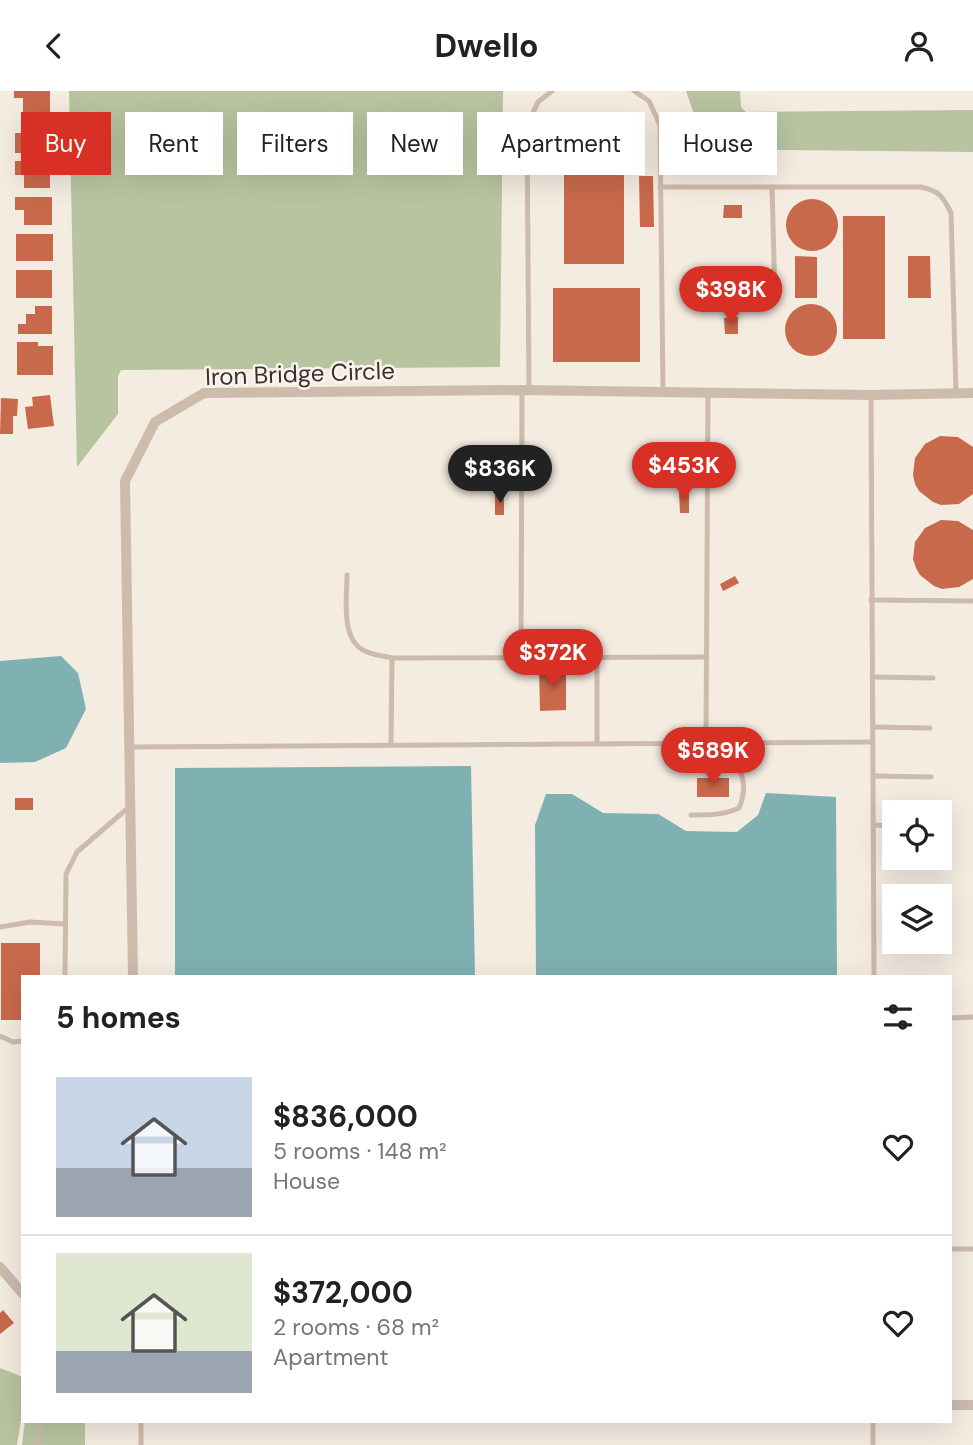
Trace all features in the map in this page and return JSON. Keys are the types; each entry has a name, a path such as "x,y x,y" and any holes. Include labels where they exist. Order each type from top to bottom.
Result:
{"street":[{"name":"Iron Bridge Circle","path":"133,975 125,481 155,422 204,393 526,390 871,395 973,393"},
{"path":"0,1267 21,1292"},
{"path":"952,1405 973,1405"}],"lane":[{"path":"521,658 527,125 538,102 552,91"},
{"path":"634,91 649,101 660,125 663,391"},
{"path":"660,187 921,187 936,190 943,195 951,213 956,393"},
{"path":"772,187 775,297"},
{"path":"706,743 708,392"},
{"path":"871,395 874,975"},
{"path":"346,575 347,625 355,643 364,651 392,658 707,657"},
{"path":"871,600 973,601"},
{"path":"597,657 597,744"},
{"path":"391,745 392,658"},
{"path":"872,677 933,678"},
{"path":"873,727 930,728"},
{"path":"131,747 872,742"},
{"path":"691,815 718,815 740,807 743,799 743,773 721,743"},
{"path":"873,776 931,777"},
{"path":"65,975 65,874 77,852 132,804"},
{"path":"873,825 882,825"},
{"path":"0,927 30,922 64,924"},
{"path":"952,1018 973,1017"},
{"path":"0,1036 13,1042 21,1041"},
{"path":"952,1249 973,1249"},
{"path":"37,1445 41,1423"},
{"path":"141,1423 141,1445"},
{"path":"873,1423 873,1445"}],"green space":[{"path":"69,91 503,91 503,112 477,112 477,175 502,175 500,367 121,370 118,376 118,414 77,467 71,175 111,175 111,112 69,112"},
{"path":"686,91 740,91 741,107 746,112 693,112"},
{"path":"973,110 973,152 777,150 777,112 746,112"},
{"path":"0,1368 21,1376 21,1420 17,1445 0,1445"},
{"path":"25,1423 85,1423 85,1445 22,1445"}],"water":[{"path":"61,656 78,673 86,709 66,748 35,762 0,763 0,661"},
{"path":"471,766 475,975 175,975 175,768"},
{"path":"766,793 836,797 837,975 536,975 535,825 546,794 572,794 603,813 658,814 686,831 737,832 758,815"}],"building":[{"path":"14,91 50,91 50,112 23,112 23,98 14,98"},
{"path":"15,133 21,133 21,153 15,153"},
{"path":"15,161 21,161 21,175 15,175"},
{"path":"24,175 50,175 50,188 24,188"},
{"path":"564,175 624,175 624,264 564,264"},
{"path":"639,176 653,176 654,227 640,227"},
{"path":"15,197 52,197 52,225 24,225 24,210 15,210"},
{"path":"812,199 831,206 838,225 831,244 812,251 793,244 786,225 793,206"},
{"path":"724,205 742,205 742,218 723,218"},
{"path":"843,216 885,216 885,339 843,339"},
{"path":"16,234 53,234 53,261 16,261"},
{"path":"795,256 817,257 817,298 795,298"},
{"path":"908,256 930,256 931,298 908,298"},
{"path":"16,270 52,270 52,298 16,298"},
{"path":"553,288 640,288 640,362 553,362"},
{"path":"811,304 830,311 837,330 830,349 811,356 792,349 785,330 792,311"},
{"path":"35,306 52,306 52,334 18,334 18,324 26,324 26,314 35,314"},
{"path":"738,317 738,334 725,334 724,318"},
{"path":"17,342 38,342 38,346 53,346 53,375 17,375"},
{"path":"50,395 54,426 28,429 25,407 33,406 32,397"},
{"path":"1,398 18,399 17,416 13,416 13,434 0,434"},
{"path":"940,436 958,437 973,447 973,494 959,504 941,505 933,502 919,491 915,484 915,458 925,444"},
{"path":"679,492 689,492 689,513 680,513"},
{"path":"495,494 504,494 504,515 495,515"},
{"path":"941,520 958,521 973,530 973,579 959,587 942,589 934,586 920,575 913,559 915,542 925,528"},
{"path":"735,576 739,583 723,591 720,584"},
{"path":"566,667 566,710 540,711 539,668"},
{"path":"697,778 729,778 729,797 697,797"},
{"path":"15,798 33,798 33,810 15,810"},
{"path":"1,943 40,943 40,975 21,975 21,1020 1,1020"},
{"path":"3,1310 14,1323 0,1334 0,1313"}]}
